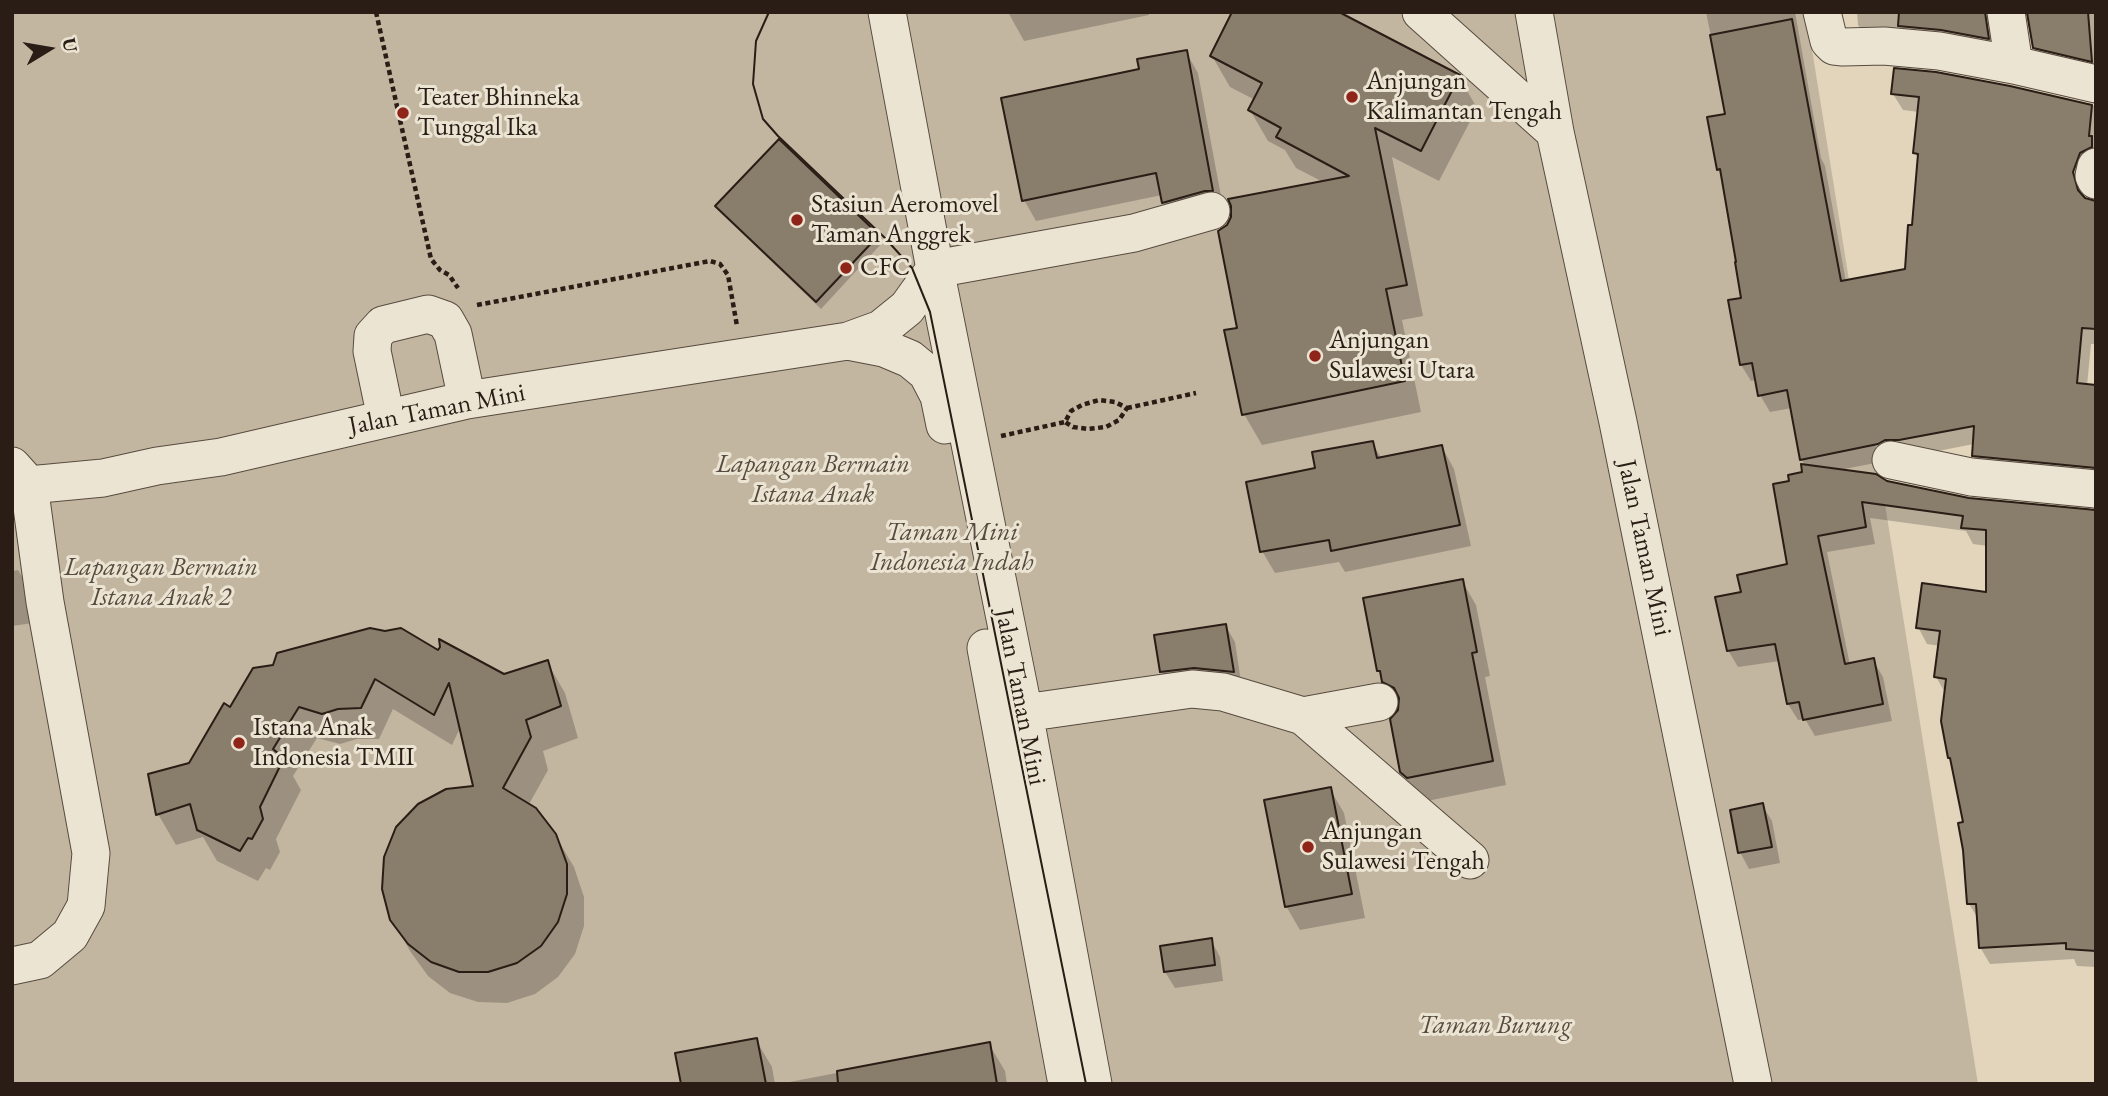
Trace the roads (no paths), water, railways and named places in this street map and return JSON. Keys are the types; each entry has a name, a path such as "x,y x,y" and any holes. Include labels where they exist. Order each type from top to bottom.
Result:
{"street":[{"name":"Jalan Taman Mini","path":"887,12 934,269 1024,713 1093,1084"},
{"path":"1421,12 1555,132"},
{"name":"Jalan Taman Mini","path":"1534,12 1555,132 1618,422 1753,1084"},
{"path":"1822,12 1829,41 1835,46 1884,46 1939,51 2014,65 2096,85"},
{"path":"2006,12 2014,65"},
{"path":"2096,167 2096,180"},
{"path":"934,269 1134,233 1211,211"},
{"name":"Jalan Taman Mini","path":"12,966 40,960 70,935 86,906 91,853 20,475 103,478 157,466 221,457 467,400 848,341 881,329 906,308 934,269"},
{"path":"386,418 372,351 373,336 383,325 428,314 444,320 453,334 467,400"},
{"name":"Jalan Taman Mini","path":"848,341 884,348 910,359 927,373 939,396 1067,1084"},
{"path":"1891,460 1971,477 2096,489"},
{"path":"1024,713 1192,689 1234,695 1303,716 1471,860"},
{"path":"1303,716 1379,702"}],"tram line":[{"path":"769,12 756,41 753,84 763,119 885,238 912,268 930,312 1086,1084"}],"place":[{"name":"Anjungan Kalimantan Tengah","path":"1352,97"},
{"name":"Teater Bhinneka Tunggal Ika","path":"403,113"},
{"name":"Stasiun Aeromovel Taman Anggrek","path":"797,220"},
{"name":"CFC","path":"846,268"},
{"name":"Anjungan Sulawesi Utara","path":"1315,356"},
{"name":"Istana Anak Indonesia TMII","path":"239,743"},
{"name":"Anjungan Sulawesi Tengah","path":"1308,847"}],"park label":[{"name":"Lapangan Bermain Istana Anak","path":"813,480"},
{"name":"Taman Mini Indonesia Indah","path":"952,548"},
{"name":"Lapangan Bermain Istana Anak 2","path":"161,583"},
{"name":"Taman Burung","path":"1495,1026"}]}
